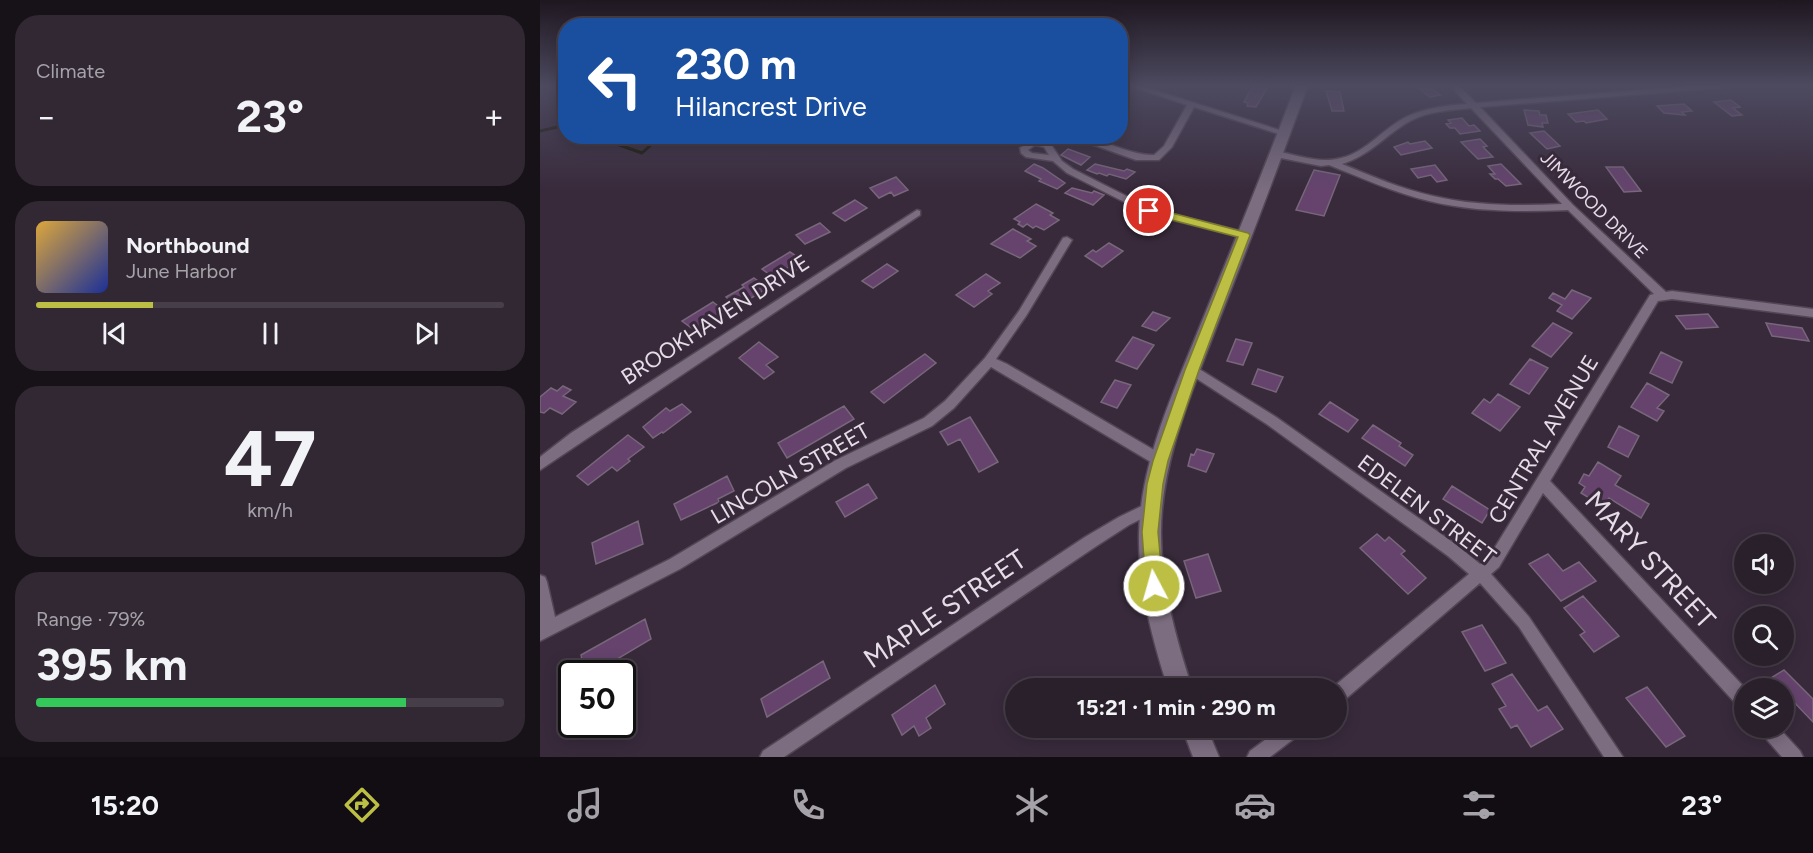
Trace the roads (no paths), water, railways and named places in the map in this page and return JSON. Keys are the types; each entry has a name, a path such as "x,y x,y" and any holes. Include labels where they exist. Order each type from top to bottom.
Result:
{"main road":[{"path":"1177,678 1157,605 1152,567 1152,507 1161,461 1192,370 1289,120"},
{"path":"1199,738 1206,757"}],"street":[{"path":"1100,144 1139,158 1156,158 1168,147 1183,120"},
{"path":"1244,120 1285,133"},
{"path":"1331,163 1360,153 1406,120"},
{"name":"JIMWOOD DRIVE","path":"1488,120 1570,207 1662,295"},
{"path":"1276,154 1331,163 1391,186 1444,201 1509,208 1570,207"},
{"path":"1056,159 1076,175 1149,211 1244,235"},
{"name":"BROOKHAVEN DRIVE","path":"541,461 917,213"},
{"name":"LINCOLN STREET","path":"545,631 675,564 841,464 928,422 962,394 988,361 1067,240"},
{"path":"1662,295 1813,313"},
{"name":"CENTRAL AVENUE","path":"1347,687 1482,575 1503,552 1542,482 1650,303 1662,295"},
{"path":"988,361 1004,367 1161,461"},
{"name":"EDELEN STREET","path":"1192,370 1272,421 1453,551 1482,575 1524,622 1614,757"},
{"name":"MARY STREET","path":"1542,482 1734,689"},
{"name":"MAPLE STREET","path":"769,757 1090,542 1152,507"},
{"path":"540,582 545,631"},
{"path":"1256,757 1281,738"},
{"path":"1777,738 1794,757"}],"waterway":[{"path":"540,131 558,127"},
{"path":"616,144 642,153 652,144"}]}
